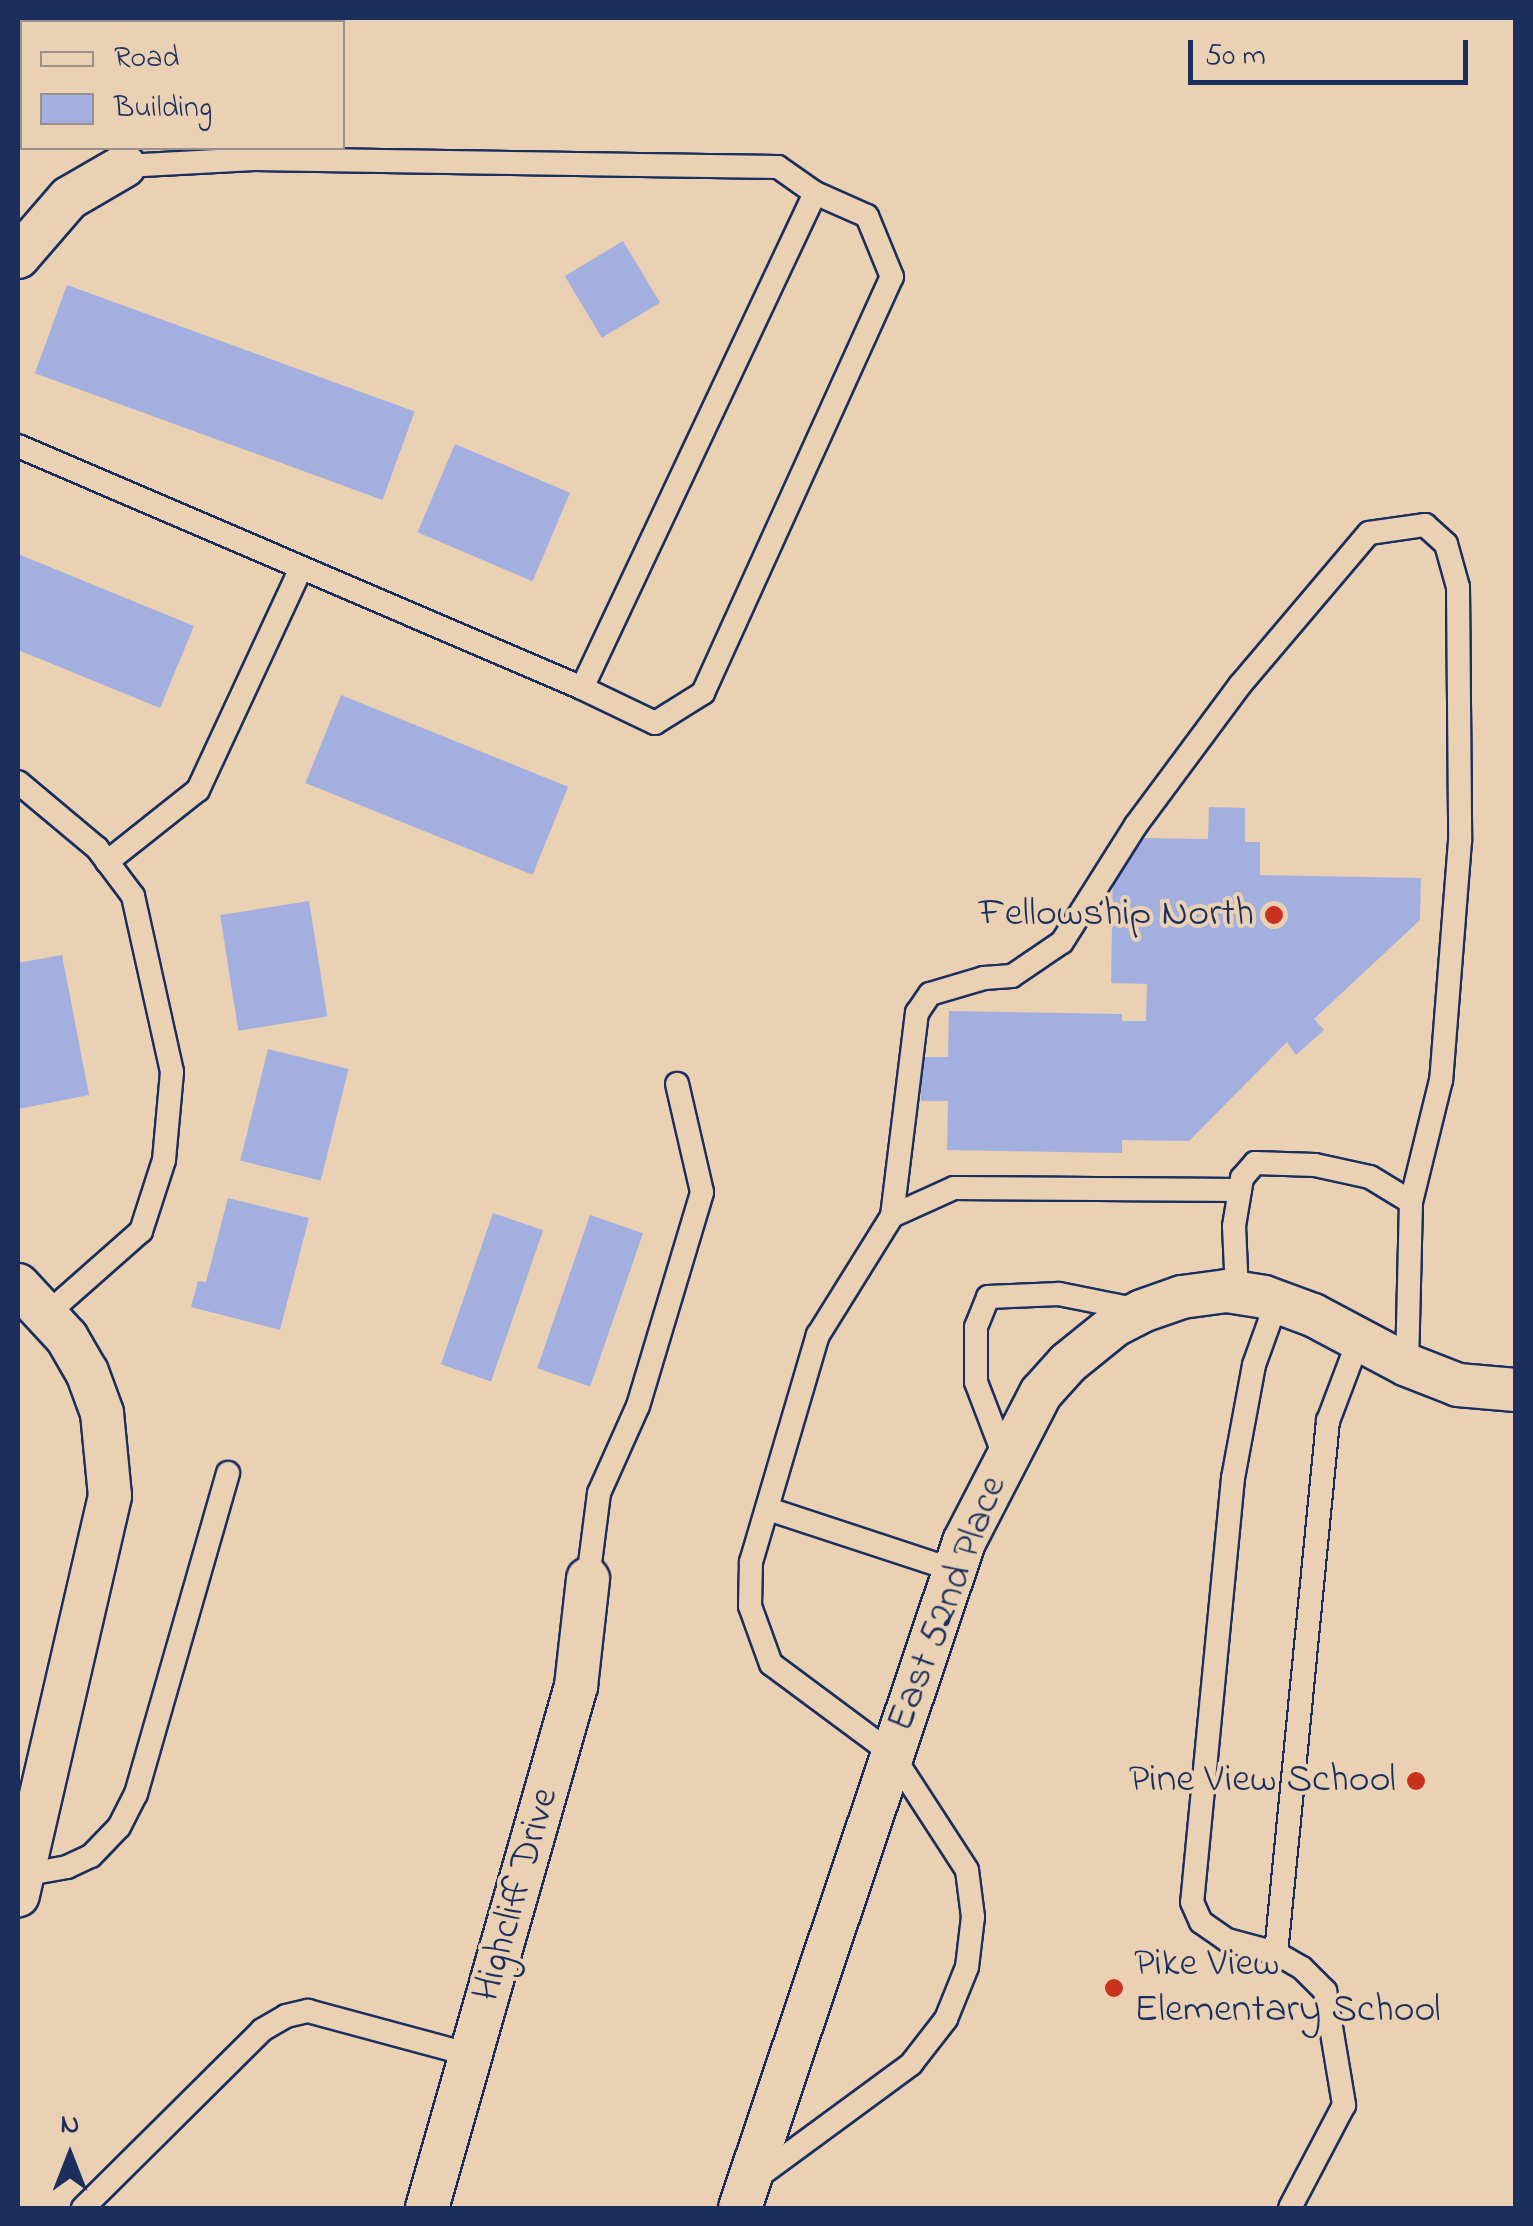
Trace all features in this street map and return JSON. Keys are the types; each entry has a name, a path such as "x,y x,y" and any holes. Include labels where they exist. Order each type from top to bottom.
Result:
{"street":[{"path":"18,256 69,198 124,166"},
{"name":"East 52nd Place","path":"745,2196 954,1570 1005,1458 1041,1393 1068,1363 1114,1325 1142,1311 1182,1297 1257,1296 1458,1385 1516,1390"},
{"path":"20,1886 110,1496 110,1458 88,1372 32,1300"},
{"name":"Highcliff Drive","path":"427,2208 576,1686 588,1579"}],"lane":[{"path":"18,446 655,722 702,693 892,277 867,216 815,193 778,167 254,160 124,166"},
{"path":"582,688 815,193"},
{"path":"745,2196 911,2064 946,2020 968,1967 972,1916 968,1870 891,1753 771,1664 750,1606 752,1562 818,1336 892,1216 916,1013 930,994 984,978 1012,976 1062,942 1136,826 1240,685 1369,533 1425,526 1446,544 1458,586 1460,841 1441,1080 1411,1202 1407,1365"},
{"path":"107,862 198,790 302,568"},
{"path":"18,782 97,848 133,896 172,1072 164,1160 142,1231 32,1300"},
{"path":"588,1579 599,1493 638,1406 702,1192 677,1084"},
{"path":"1290,2208 1344,2105 1325,1992 1302,1968 1276,1953 1227,1940 1201,1922 1192,1902 1234,1478 1254,1366 1257,1296 1234,1226 1242,1178 1255,1163 1315,1165 1370,1177 1411,1202"},
{"path":"892,1216 954,1188 1240,1190"},
{"path":"1005,1458 976,1382 976,1327 988,1297 1059,1294 1142,1311"},
{"path":"1276,1953 1328,1421 1359,1339"},
{"path":"20,1886 90,1856 119,1827 136,1794 228,1473"},
{"path":"768,1509 954,1570"},
{"path":"83,2208 262,2030 286,2016 308,2012 471,2055"}],"building":[{"path":"623,241 660,303 602,338 565,276"},
{"path":"67,285 415,412 383,500 35,373"},
{"path":"455,444 570,493 533,581 417,532"},
{"path":"18,554 194,626 160,708 18,650"},
{"path":"341,695 568,787 533,875 305,783"},
{"path":"1209,807 1245,808 1245,842 1260,842 1260,875 1421,878 1420,920 1314,1019 1324,1030 1296,1055 1287,1042 1189,1141 1122,1140 1122,1153 947,1150 948,1101 921,1101 922,1057 948,1057 949,1011 1122,1014 1122,1021 1146,1021 1147,984 1111,983 1113,867 1143,838 1208,839"},
{"path":"309,901 327,1017 238,1031 220,915"},
{"path":"62,955 89,1095 18,1109 18,963"},
{"path":"268,1049 349,1069 321,1181 240,1161"},
{"path":"228,1198 309,1218 280,1330 191,1307 198,1281 206,1282"},
{"path":"493,1213 543,1230 491,1382 441,1364"},
{"path":"590,1215 643,1233 590,1386 537,1368"}],"place":[{"name":"Fellowship North","path":"1274,915"},
{"name":"Pine View School","path":"1416,1781"},
{"name":"Pike View Elementary School","path":"1114,1988"}]}
